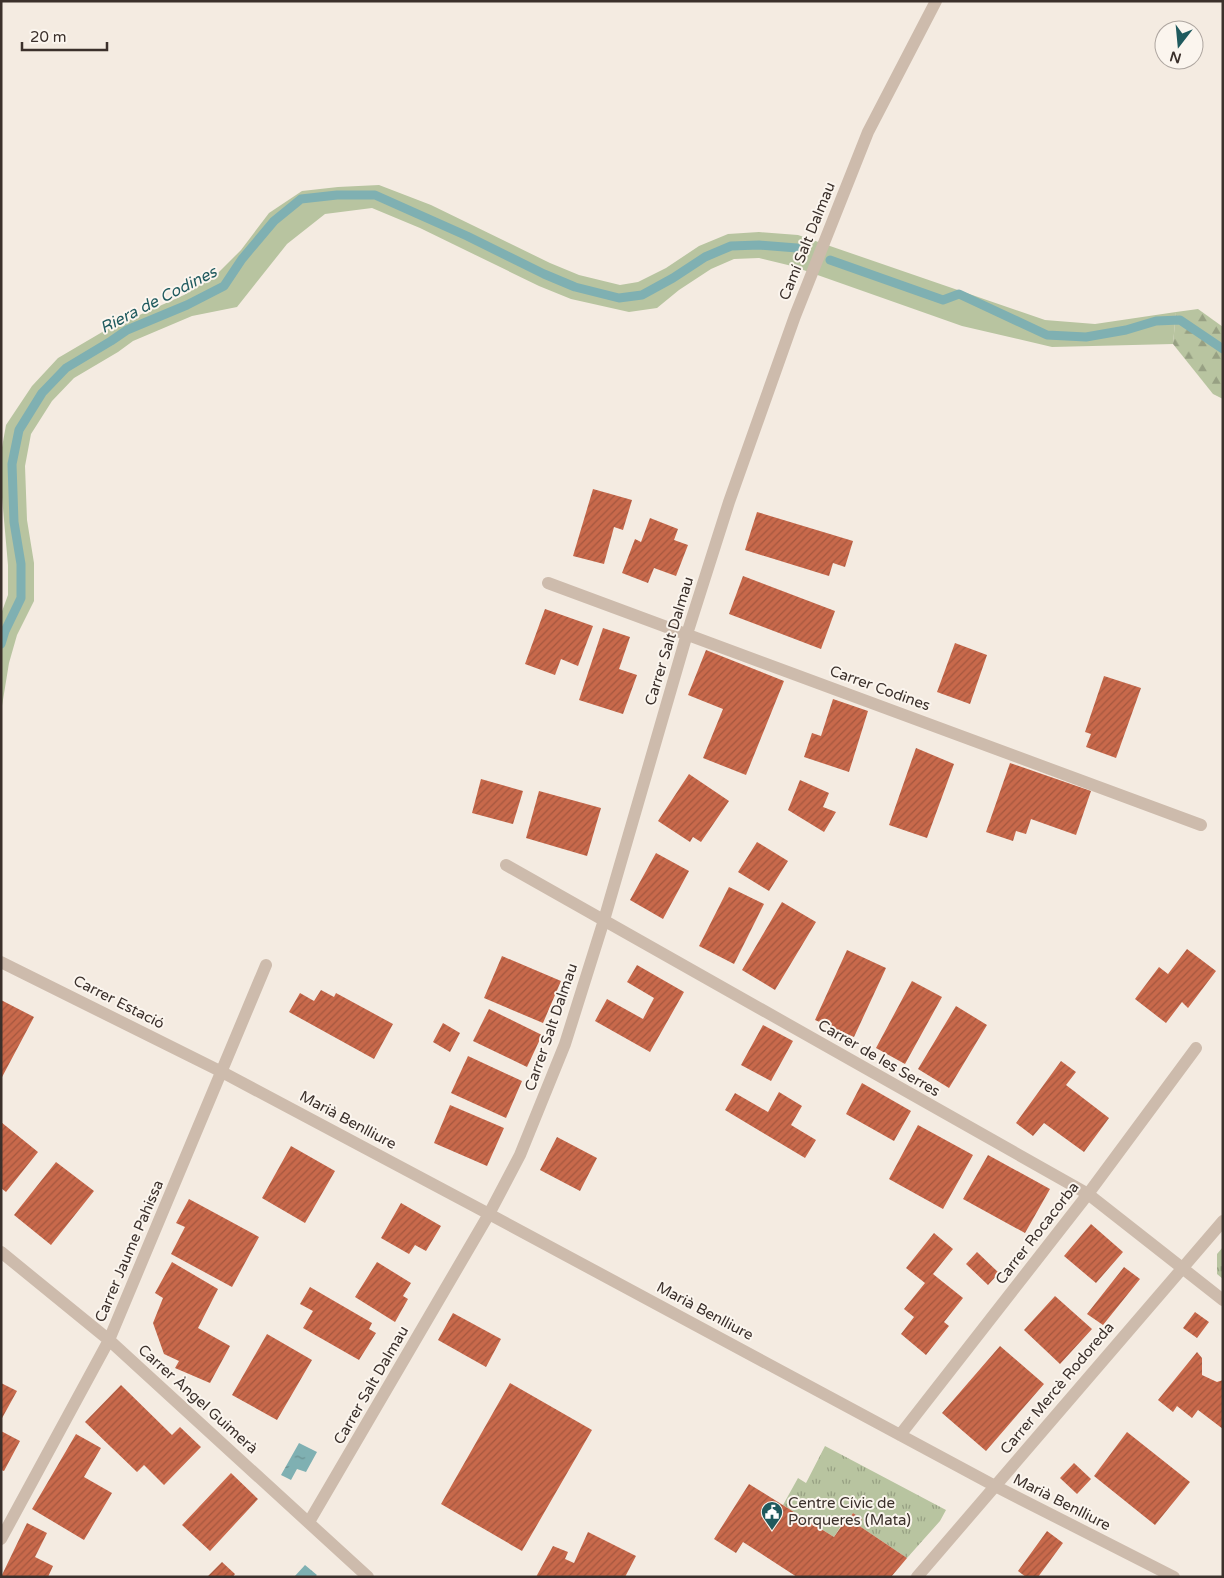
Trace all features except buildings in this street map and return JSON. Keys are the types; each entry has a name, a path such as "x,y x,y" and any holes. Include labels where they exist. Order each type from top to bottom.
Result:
{"street":[{"name":"Camí Salt Dalmau","path":"729,502 810,277 868,132 936,1"},
{"name":"Carrer Salt Dalmau","path":"309,1522 489,1214 520,1155 565,1044 604,920 687,634 729,502"},
{"name":"Carrer Codines","path":"548,583 1201,825"},
{"name":"Carrer de les Serres","path":"506,865 1088,1194 1223,1300"},
{"name":"Carrer Estació","path":"1,962 222,1072"},
{"name":"Carrer Jaume Pahissa","path":"1,1539 109,1340 266,965"},
{"name":"Carrer Rocacorba","path":"900,1436 1088,1194 1196,1048"},
{"name":"Marià Benlliure","path":"222,1072 900,1436 1174,1577"},
{"name":"Carrer Mercè Rodoreda","path":"917,1577 1223,1221"},
{"name":"Carrer Àngel Guimerà","path":"1,1252 109,1340 368,1577"}],"green space":[{"path":"379,185 431,205 550,263 579,275 620,285 638,282 666,268 699,246 728,234 759,232 798,235 1045,320 1095,324 1176,312 1173,344 1052,347 962,326 792,266 759,258 734,259 711,269 679,290 657,308 629,312 571,299 539,286 420,228 372,208 325,214 287,244 237,307 192,316 133,341 74,378 52,401 31,434 25,466 27,520 34,563 34,601 17,635 9,663 1,712 1,614 8,595 8,565 1,486 1,453 6,425 32,386 58,358 104,331 184,295 215,276 241,250 269,213 302,191"},
{"path":"1198,309 1223,327 1223,399 1213,394 1173,344 1176,312"},
{"path":"1223,1247 1223,1279 1217,1274 1217,1254"},
{"path":"825,1446 946,1510 940,1521 907,1558 858,1525 862,1519 853,1513 849,1519 846,1518 834,1537 783,1505 798,1478 806,1483"}],"water":[{"path":"299,1443 317,1452 306,1472 297,1469 291,1480 281,1475"},
{"path":"305,1565 317,1575 315,1577 294,1577"}],"waterway":[{"name":"Riera de Codines","path":"1,644 5,631 21,598 21,564 14,522 12,464 19,430 42,393 66,368 127,330 187,305 224,286 242,259 274,221 301,199 337,195 375,195 467,236 544,274 575,287 619,298 642,295 705,257 731,246 759,245 797,248"},
{"name":"Riera de Codines","path":"830,260 943,300 959,294 1047,335 1086,337 1126,330 1156,321 1180,320 1223,349"}],"place":[{"name":"Centre Cívic de Porqueres (Mata)","path":"772,1531"}]}
